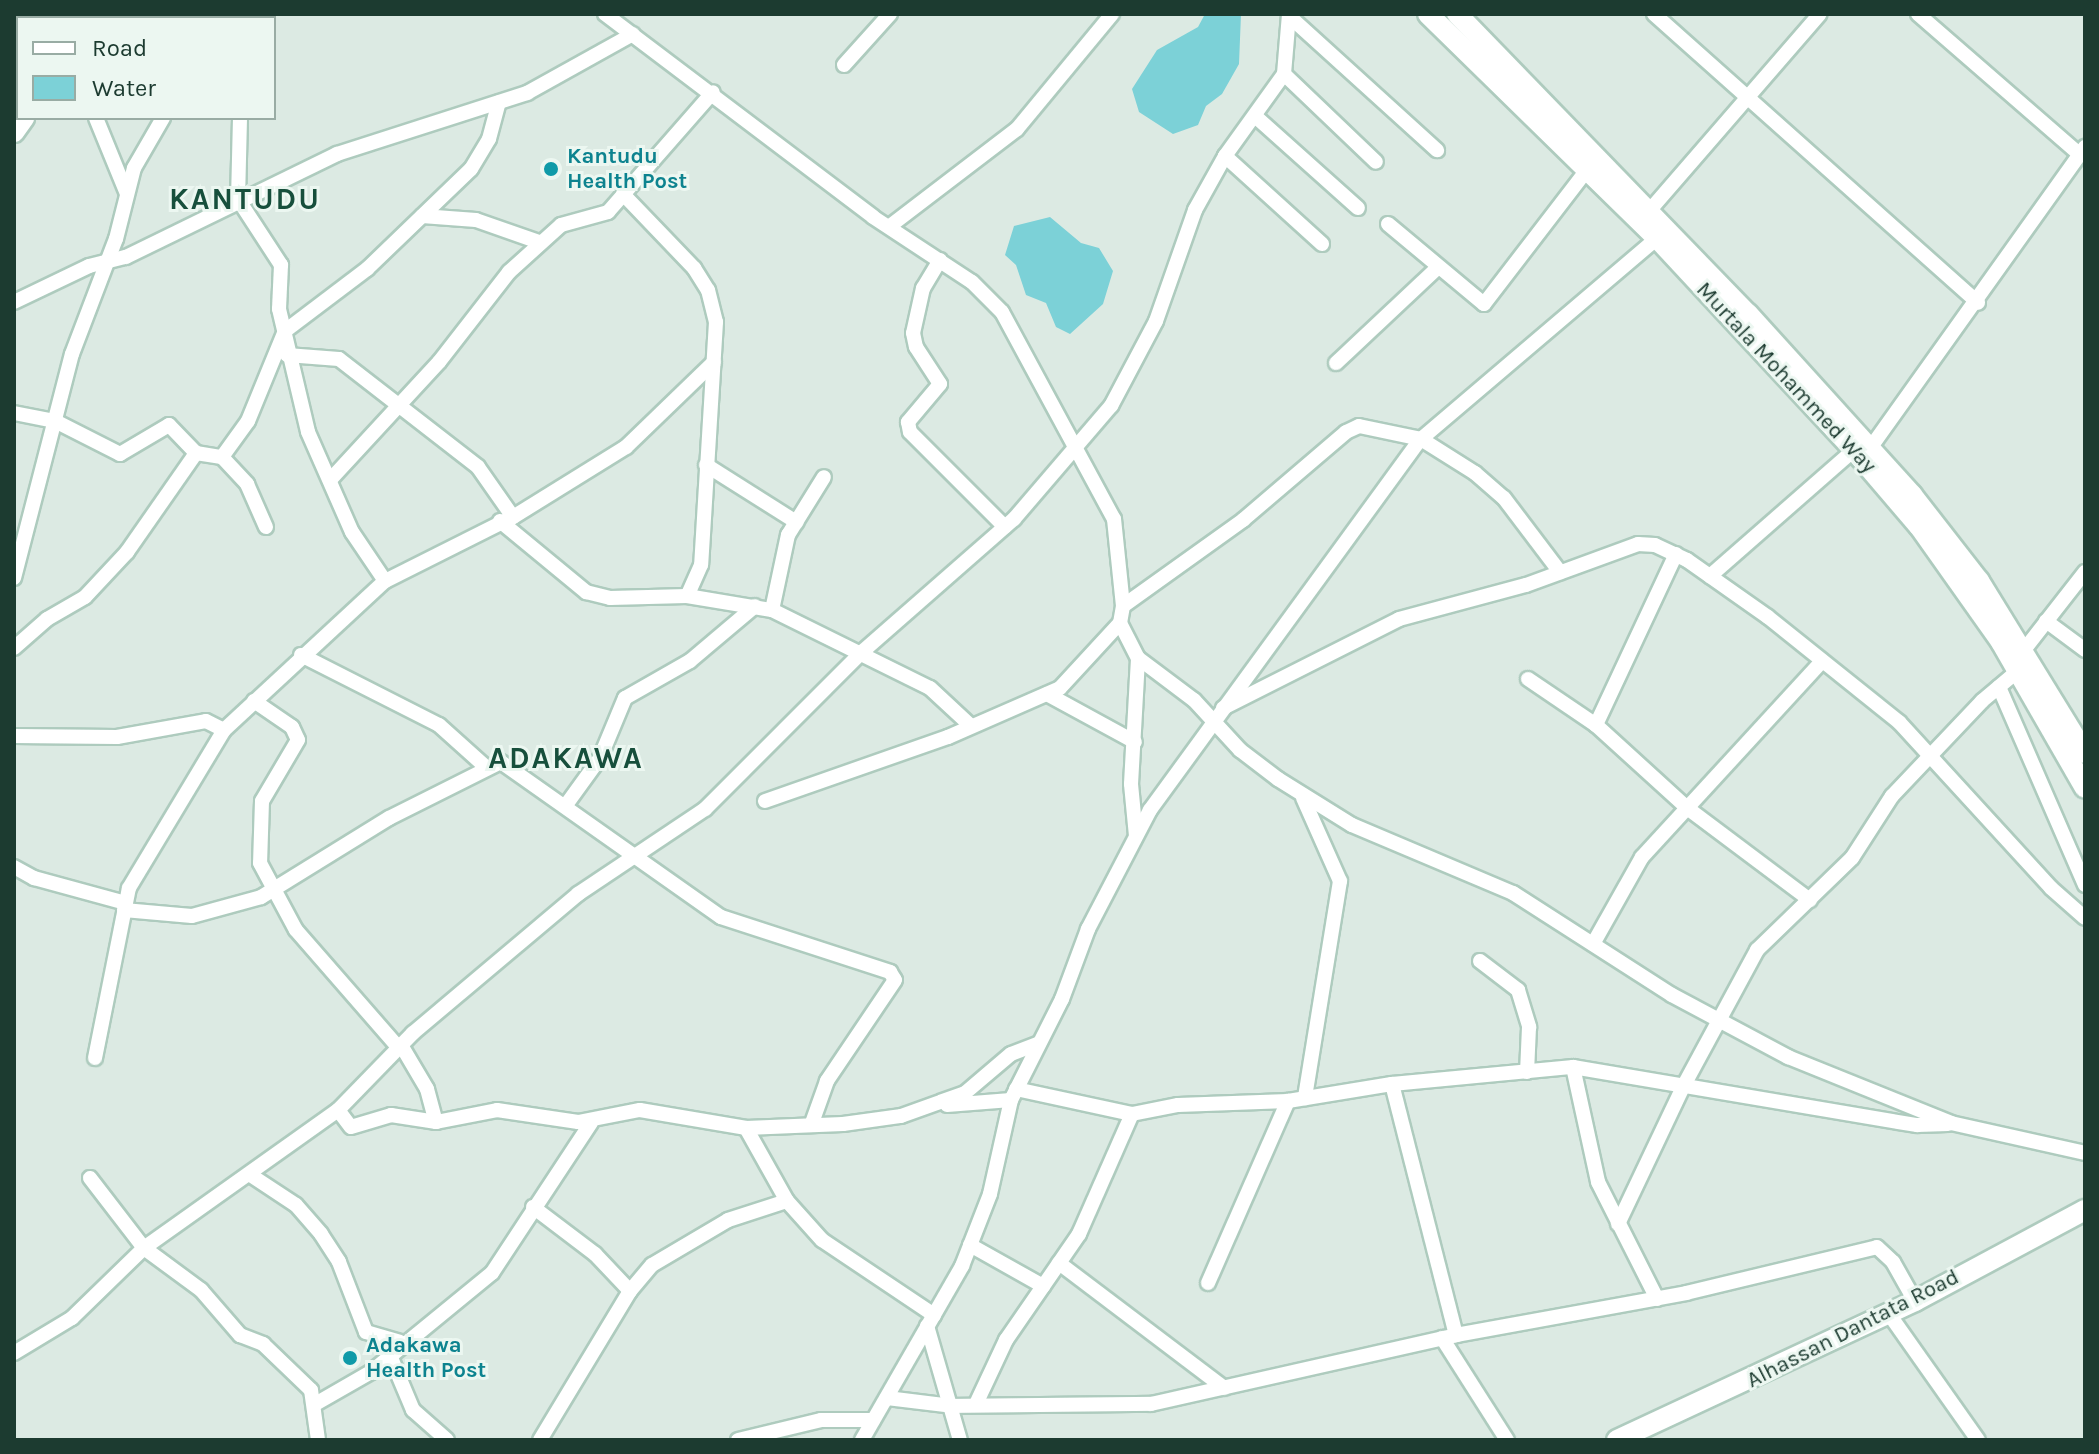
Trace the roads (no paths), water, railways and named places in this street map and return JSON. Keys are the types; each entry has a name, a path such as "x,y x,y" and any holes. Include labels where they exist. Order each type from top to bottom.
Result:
{"main road":[{"name":"Murtala Mohammed Way","path":"1428,14 1657,238 1946,535 2024,650 2085,753"},
{"name":"Murtala Mohammed Way","path":"1457,14 1650,210 1862,448 2019,670 2085,788"},
{"name":"Alhassan Dantata Road","path":"1617,1440 1889,1314 2085,1210"}],"street":[{"path":"605,14 940,260 1002,312 1114,519 1123,606 1120,623 1077,675 1047,694 971,726 765,801"},
{"path":"844,65 890,14"},
{"path":"890,226 1017,129 1112,14"},
{"path":"1654,14 1750,95 1978,303"},
{"path":"1650,210 1820,14"},
{"path":"1710,576 1862,448 1978,303 2083,151 1918,14"},
{"path":"14,1353 72,1318 144,1248 338,1110 400,1046 578,894 718,798 862,652 1005,527 1076,451 1111,406 1156,321 1195,210 1225,156 1284,74 1289,15"},
{"path":"1289,15 1437,150"},
{"path":"14,302 108,260 126,257 238,199 337,154 527,93 633,34"},
{"path":"1284,74 1376,162"},
{"path":"330,480 401,406 539,242 561,225 608,212 713,92"},
{"path":"222,457 248,421 285,331 367,269 471,169 489,139 499,102"},
{"path":"1255,116 1358,208"},
{"path":"97,120 127,194"},
{"path":"14,578 72,354 108,260 134,168 162,120"},
{"path":"240,120 238,199 281,265 278,290 287,355 304,396 308,432 352,532 385,581"},
{"path":"1225,156 1322,244"},
{"path":"1388,224 1437,268 1484,304 1587,170"},
{"path":"623,194 665,234 708,290 716,322 701,565 687,596"},
{"path":"422,216 476,220 539,242"},
{"path":"862,1440 970,1245 990,1194 1014,1094 1088,929 1136,837 1215,715 1421,439 1657,238"},
{"path":"940,260 923,288 913,333 916,347 940,384 908,422 910,432 1005,527"},
{"path":"1336,363 1437,268"},
{"path":"287,355 339,359 478,467 507,519 586,592 610,598 687,596 772,610 862,652 939,694 971,726"},
{"path":"95,1058 125,906 142,860 224,730 301,655 385,581 507,519 640,437 714,362"},
{"path":"14,413 55,421 120,454 169,425 196,453 222,457 247,484 266,527"},
{"path":"1123,606 1243,520 1346,432 1359,426 1421,439 1504,498 1560,572"},
{"path":"14,648 85,597 127,552 196,453"},
{"path":"706,465 796,522"},
{"path":"772,610 781,557 796,522 824,477"},
{"path":"1215,715 1399,619 1560,572 1638,544 1676,554 1710,576 1899,722 2051,888 2085,918"},
{"path":"1596,725 1676,554"},
{"path":"2024,650 2085,572"},
{"path":"566,805 600,758 625,698 690,661 755,606"},
{"path":"2046,621 2085,650"},
{"path":"1120,623 1138,658 1215,715 1240,750 1303,798 1419,856 1513,893 1718,1022 1788,1057 1951,1123 2085,1153"},
{"path":"301,655 439,725 487,768"},
{"path":"1136,837 1131,784 1138,658"},
{"path":"1593,944 1642,857 1822,661"},
{"path":"1618,1224 1683,1087 1757,950 1852,858 1892,796 2019,670"},
{"path":"1528,679 1596,725 1686,807 1810,900"},
{"path":"1999,687 2085,885"},
{"path":"1047,694 1135,742"},
{"path":"254,701 292,727 298,740 262,801 258,847 274,889 296,930 400,1046 427,1089 436,1122"},
{"path":"14,736 117,737 206,721 224,730"},
{"path":"14,867 34,878 125,906 192,916 274,889 389,818 501,762 639,855 721,917 878,965 895,980 827,1081 812,1123"},
{"path":"1303,798 1340,881 1305,1098"},
{"path":"1480,961 1518,990 1529,1027 1527,1072"},
{"path":"338,1110 351,1127 391,1115 436,1122 497,1110 591,1123 640,1110 746,1128 873,1121 934,1105 965,1093 1025,1045 1039,1043"},
{"path":"934,1105 1014,1094 1132,1114 1178,1105 1288,1101 1392,1084 1573,1067 1604,1069 1683,1087 1917,1125 1951,1123"},
{"path":"1573,1067 1594,1169 1657,1299"},
{"path":"1392,1084 1449,1336 1507,1440"},
{"path":"1208,1283 1280,1129 1288,1101"},
{"path":"976,1404 1006,1340 1079,1234 1132,1114"},
{"path":"317,1403 371,1372 395,1348 492,1273 591,1123"},
{"path":"746,1128 787,1201 822,1240 930,1320 960,1440"},
{"path":"249,1174 296,1205 321,1234 339,1262 366,1332 395,1348 413,1410 447,1440"},
{"path":"90,1178 144,1248 201,1290 240,1335 263,1344 301,1379 317,1403 318,1440"},
{"path":"540,1440 630,1291 652,1265 728,1220 787,1201"},
{"path":"533,1207 595,1254 630,1291"},
{"path":"970,1245 1043,1286"},
{"path":"887,1398 952,1406 1151,1404 1449,1336 1657,1299 1877,1247 1893,1262 1915,1301"},
{"path":"1059,1263 1224,1388"},
{"path":"1889,1314 1978,1440"},
{"path":"738,1440 821,1420 873,1420"}],"water":[{"path":"1205,14 1241,14 1239,64 1222,94 1206,106 1198,125 1173,134 1139,112 1132,89 1157,50 1198,27"},
{"path":"1050,217 1081,243 1099,248 1113,271 1103,304 1070,334 1056,327 1046,303 1026,295 1016,265 1005,255 1014,226"}],"place":[{"name":"Kantudu Health Post","path":"551,169"},
{"name":"Adakawa Health Post","path":"350,1358"}],"district":[{"name":"KANTUDU","path":"245,199"},
{"name":"ADAKAWA","path":"566,758"}]}
